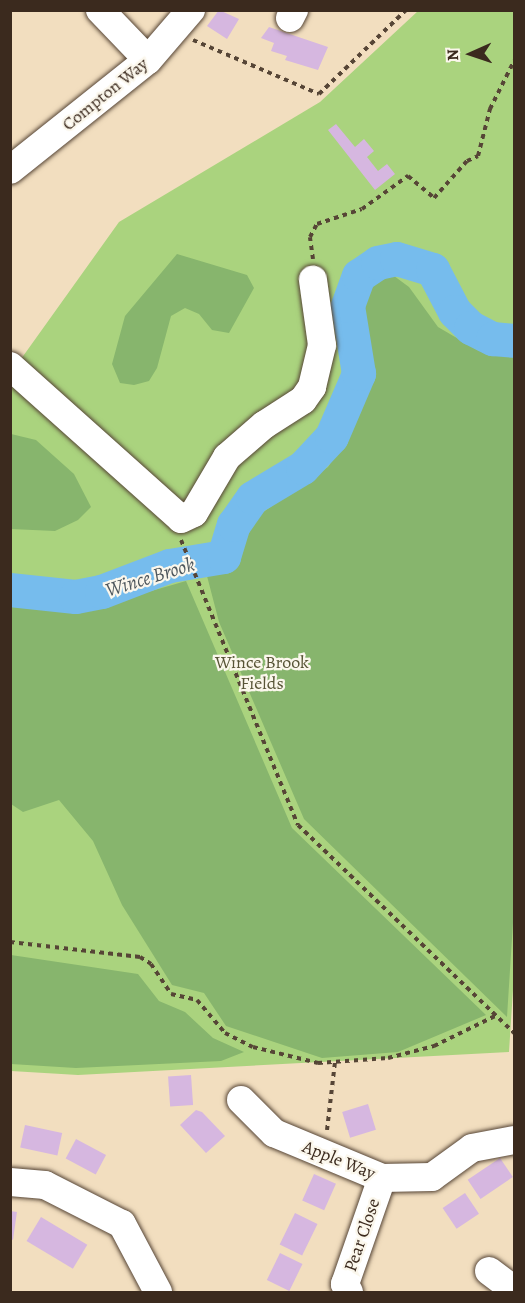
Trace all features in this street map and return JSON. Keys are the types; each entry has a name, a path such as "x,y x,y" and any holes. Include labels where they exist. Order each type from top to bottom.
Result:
{"street":[{"path":"100,10 148,60"},
{"name":"Compton Way","path":"10,170 148,60 183,21"},
{"path":"10,366 181,519 194,513 227,457 264,424 303,400 312,387 322,345 313,280"},
{"name":"Apple Way","path":"241,1100 274,1133 382,1178 432,1177 472,1149 514,1140"},
{"name":"Pear Close","path":"350,1293 345,1284 382,1178"},
{"path":"10,1182 45,1185 122,1224 158,1293"},
{"path":"489,1271 513,1289 511,1293"}],"path":[{"path":"183,21 319,94 406,10"},
{"path":"313,280 310,237 317,224 362,209 408,176 434,198 467,161 478,156 490,109 514,61"},
{"path":"186,552 298,825 514,1032"},
{"path":"10,942 140,957 151,964 171,994 197,1000 225,1033 253,1047 318,1063 388,1058 434,1046 496,1015"},
{"path":"325,1154 335,1062"}],"green space":[{"name":"Wince Brook Fields","path":"418,11 514,11 514,974 509,1052 78,1075 11,1071 11,373 119,222 320,102"},
{"path":"177,254 247,275 254,288 229,333 212,330 199,314 185,308 171,316 157,368 149,381 134,385 120,383 112,364 125,316"},
{"path":"390,273 409,287 438,327 479,351 514,353 514,907 507,1017 304,819 219,622 207,576 234,565 246,524 328,467 353,429 367,373 355,307 358,292 372,276"},
{"path":"11,434 36,440 74,474 91,507 78,520 55,531 11,529"},
{"path":"186,581 292,828 486,1015 398,1052 322,1058 226,1026 204,993 172,985 122,905 93,841 59,800 23,812 11,804 11,605 82,611"},
{"path":"11,955 138,974 159,1001 185,1012 213,1038 244,1052 221,1061 76,1068 11,1064"}],"building":[{"path":"219,10 239,19 227,39 207,26"},
{"path":"269,27 328,47 318,70 285,60 287,56 271,51 274,43 261,38"},
{"path":"336,124 355,147 364,139 374,151 367,157 378,171 387,164 395,174 375,190 328,130"},
{"path":"191,1075 193,1105 170,1107 168,1077"},
{"path":"368,1104 376,1130 350,1138 342,1112"},
{"path":"196,1110 202,1112 225,1136 206,1153 180,1125"},
{"path":"25,1125 62,1133 57,1155 20,1147"},
{"path":"76,1139 106,1155 96,1174 66,1158"},
{"path":"500,1158 513,1177 481,1199 468,1180"},
{"path":"314,1174 336,1184 324,1210 302,1200"},
{"path":"465,1193 479,1214 457,1229 443,1208"},
{"path":"10,1211 17,1212 13,1240 10,1239"},
{"path":"295,1213 317,1224 302,1255 280,1244"},
{"path":"41,1217 87,1245 73,1269 27,1241"},
{"path":"280,1253 302,1264 289,1291 267,1280"}],"waterway":[{"name":"Wince Brook","path":"10,590 76,597 102,592 170,566 224,557 234,525 253,498 303,468 332,437 359,374 348,306 359,276 378,263 397,259 433,270 455,312 471,328 493,339 514,341"}]}
